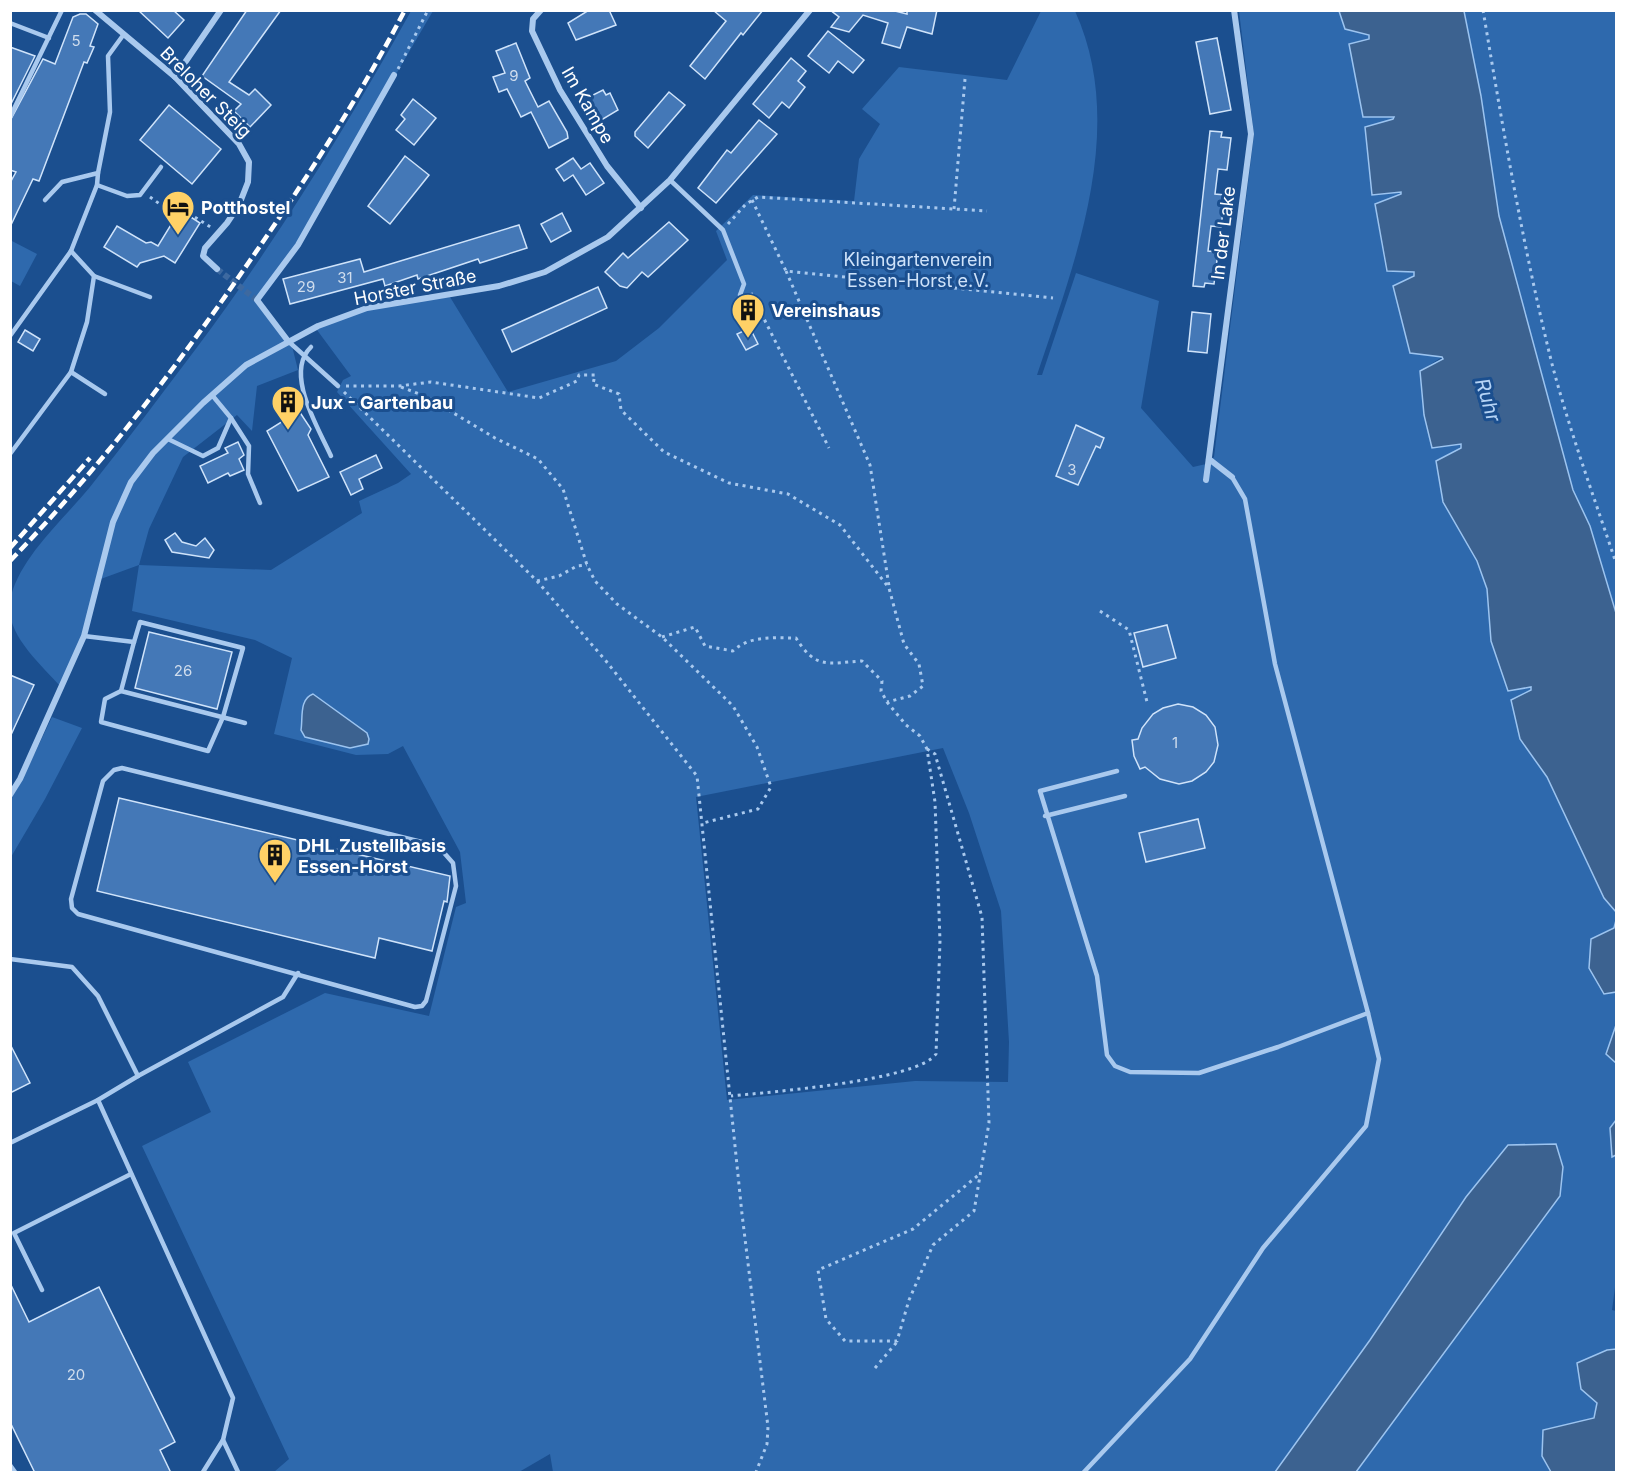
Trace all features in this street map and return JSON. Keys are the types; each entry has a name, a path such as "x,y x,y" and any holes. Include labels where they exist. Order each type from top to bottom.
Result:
{"street":[{"name":"Breloher Steig","path":"95,10 175,77 239,144 249,162 244,194 228,223 204,248 203,256 217,269"},
{"path":"175,77 221,10"},
{"name":"Im Kampe","path":"541,10 533,19 532,31 560,90 607,166 641,208"},
{"name":"Horster Straße","path":"10,795 30,758 84,636 113,522 130,482 168,439 212,395 246,365 318,326 367,308 476,291 545,272 608,237 670,180 810,10"},
{"name":"In der Lake","path":"1206,480 1251,134 1234,10"},
{"path":"288,341 257,300 298,245 394,75"},
{"path":"1209,459 1232,477"}],"lane":[{"path":"10,117 62,10"},
{"path":"10,22 49,38"},
{"path":"10,336 71,250 97,186 110,112 108,56 124,34"},
{"path":"97,186 127,196 140,195 161,167"},
{"path":"45,200 62,182 98,173"},
{"path":"670,180 723,230 744,284 741,294"},
{"path":"71,250 94,276 150,297"},
{"path":"10,454 71,372 87,322 94,276"},
{"path":"288,341 338,386"},
{"path":"311,346 303,355 300,385 330,456"},
{"path":"71,372 105,394"},
{"path":"212,395 231,418 249,446 248,474 260,503"},
{"path":"168,439 203,456 218,448 231,418"},
{"path":"1084,1473 1190,1359 1263,1248 1366,1126 1379,1059 1275,664 1245,499 1232,477"},
{"path":"121,691 140,622 243,648 223,717 208,752 101,723 105,699 121,691 223,717 245,723"},
{"path":"84,636 134,642"},
{"path":"122,768 438,846 448,855 456,872 456,886 430,993 422,1006 415,1007 298,973 78,914 72,908 71,899 108,774 122,768"},
{"path":"1117,771 1040,791 1045,816 1097,976 1107,1055 1115,1066 1130,1072 1200,1073 1245,1059 1368,1013"},
{"path":"1045,816 1125,796"},
{"path":"10,959 72,967 98,996 138,1076"},
{"path":"10,1143 98,1100 283,997 298,973"},
{"path":"98,1100 233,1398 223,1440 203,1473"},
{"path":"42,1290 14,1233 131,1174"},
{"path":"223,1440 238,1473"},
{"path":"10,1465 15,1473"}],"path":[{"path":"394,75 429,10"},
{"path":"1483,10 1520,225 1551,356 1572,433 1617,563"},
{"path":"954,209 965,79"},
{"path":"142,192 168,210 179,207 217,233"},
{"path":"723,230 752,200 758,197 987,211"},
{"path":"752,200 786,270 870,465 889,588 904,644 919,664 923,686 910,696 887,702"},
{"path":"786,270 1053,298"},
{"path":"744,284 829,448"},
{"path":"741,294 755,322"},
{"path":"338,386 399,386 431,382 539,398 577,381 579,375 595,375 593,384 619,394 621,410 664,452 729,483 788,494 840,525 889,588"},
{"path":"338,386 537,581 606,661 675,750 692,768 700,786 731,1096 768,1427 767,1444 756,1473"},
{"path":"399,386 427,397 495,438 538,459 563,489 587,565 595,581 617,604 662,637 733,706 757,747 771,787 758,809 703,823"},
{"path":"537,581 587,565"},
{"path":"1100,611 1129,630 1147,702"},
{"path":"662,637 695,627 705,646 721,651 733,651 743,642 770,638 796,638 806,654 814,661 824,664 862,661 882,681 881,691 887,702 906,725 920,736 927,749 937,831 940,941 936,1054 930,1061 920,1066 858,1081 731,1096"},
{"path":"875,1368 897,1341 909,1300 933,1245 974,1211 989,1123 982,917 935,754 927,749"},
{"path":"897,1341 844,1341 826,1319 818,1270 913,1229 981,1173"}],"green space":[{"path":"411,11 433,11 296,245 256,299 286,340 290,338 298,370 257,386 252,431 237,415 183,457 149,529 139,565 98,580 83,636 61,687 24,646 12,622 9,609 11,596 24,566 45,538 90,487 225,310 335,141"},
{"name":"Kleingartenverein Essen-Horst e.V.","path":"1041,11 1075,11 1090,56 1097,101 1096,148 1090,194 1080,241 1037,375 1042,375 1076,273 1159,301 1141,408 1193,467 1206,464 1214,457 1254,135 1239,11 1339,11 1345,28 1369,34 1369,38 1349,44 1363,117 1394,116 1394,119 1365,128 1372,194 1401,191 1401,194 1375,205 1386,271 1414,272 1415,276 1393,286 1401,313 1442,357 1420,371 1461,443 1443,502 1477,561 1487,589 1491,641 1508,691 1531,687 1520,739 1547,777 1604,898 1616,912 1614,928 1591,940 1589,967 1604,993 1616,992 1616,1025 1606,1054 1616,1063 1616,1120 1610,1128 1613,1156 1616,1155 1616,1280 1612,1310 1616,1311 1616,1349 1607,1350 1581,1389 1597,1403 1594,1419 1543,1430 1542,1456 1550,1472 553,1472 550,1454 519,1472 274,1472 289,1459 142,1146 211,1112 188,1062 325,993 429,1016 456,907 466,903 460,852 403,746 388,754 356,755 274,734 292,658 255,640 132,611 139,565 271,570 362,513 359,501 398,483 411,474 337,392 343,380 351,376 317,330 319,326 367,309 450,297 508,392 616,361 659,328 727,260 716,231 753,195 854,201 859,159 880,124 862,109 899,67 1007,80","holes":["943,748 969,813 1001,911 1009,1042 1008,1082 915,1081 727,1100 696,797"]},
{"path":"1464,11 1616,11 1616,613 1590,526 1573,490 1499,216 1481,96"},
{"path":"10,240 37,254 20,286 11,281"},
{"path":"52,717 82,728 45,799 11,857 11,798"}],"water":[{"name":"Ruhr","path":"1339,11 1464,11 1481,96 1499,216 1573,490 1590,526 1616,613 1616,912 1604,898 1547,777 1520,739 1511,700 1531,690 1531,687 1508,691 1491,641 1487,589 1477,561 1443,502 1436,461 1461,448 1461,444 1432,448 1424,415 1420,371 1443,359 1410,353 1393,286 1414,276 1414,272 1387,271 1375,204 1401,194 1401,192 1372,195 1365,127 1394,117 1363,117 1349,44 1369,39 1369,35 1345,29"},
{"path":"313,694 367,733 368,744 350,748 305,737 301,730 302,709 306,700"},
{"path":"1616,920 1616,992 1604,994 1589,968 1591,939 1614,928"},
{"path":"1616,1025 1616,1063 1606,1054"},
{"path":"1616,1120 1616,1155 1612,1157 1610,1128"},
{"path":"1556,1144 1563,1167 1560,1196 1356,1472 1275,1472 1370,1340 1466,1197 1508,1145"},
{"path":"1616,1349 1616,1472 1551,1472 1542,1456 1543,1430 1594,1418 1597,1403 1581,1389 1577,1363 1607,1350"}],"building":[{"path":"138,10 173,10 184,20 168,38"},
{"path":"247,10 281,10 229,82 249,95 255,89 271,105 250,127 234,111 241,104 202,76"},
{"path":"589,10 609,10 616,25 576,40 568,23"},
{"path":"713,10 763,10 743,35 741,33 705,79 690,66 726,21"},
{"path":"830,10 891,10 907,14 907,10 937,10 932,34 907,27 900,48 882,43 888,23 863,15 849,32 831,27 839,17"},
{"path":"86,14 98,24 90,46 94,47 87,63 84,62 39,181 33,179 10,227 10,183 16,172 10,170 10,121 43,59 55,64 73,17"},
{"path":"828,31 864,60 853,73 838,61 829,73 808,56"},
{"path":"1217,38 1231,110 1210,114 1196,42"},
{"path":"516,43 530,78 525,81 538,107 549,101 567,132 568,138 549,148 531,112 521,117 507,89 499,92 493,77 505,73 496,51"},
{"path":"10,47 35,56 10,106"},
{"path":"791,58 806,71 798,81 805,87 789,108 782,102 769,118 753,104"},
{"path":"603,90 606,95 610,93 618,110 593,125 581,101"},
{"path":"669,92 685,105 648,148 635,136 635,132"},
{"path":"413,99 436,118 414,145 396,130 405,119 401,115"},
{"path":"169,105 221,149 192,184 140,140"},
{"path":"759,120 777,134 716,203 698,188 727,150 731,153"},
{"path":"1210,131 1222,132 1221,137 1231,138 1227,170 1218,169 1215,194 1225,195 1221,227 1211,226 1208,251 1218,252 1214,284 1205,283 1204,287 1193,286"},
{"path":"405,156 429,175 390,224 368,206"},
{"path":"573,158 581,169 590,163 604,183 586,195 573,175 564,181 556,169"},
{"path":"180,210 200,223 175,263 164,256 140,263 137,267 104,247 117,226 146,243 151,242 158,246"},
{"path":"562,213 571,231 551,242 541,224"},
{"path":"669,222 688,240 648,277 642,272 627,288 620,286 605,272 623,253 628,258"},
{"path":"519,225 527,248 480,263 478,259 418,279 417,275 385,286 383,279 290,304 283,279 360,259 364,272"},
{"path":"598,287 607,308 512,352 502,330"},
{"path":"1192,312 1211,314 1207,353 1188,351"},
{"name":"Vereinshaus","path":"750,328 758,344 746,350 737,334"},
{"path":"25,330 40,339 33,351 18,342"},
{"path":"299,411 311,429 308,435 329,477 298,491 267,431"},
{"path":"1076,425 1104,438 1100,448 1096,446 1078,485 1056,476"},
{"path":"238,442 244,455 239,459 244,470 230,476 228,473 208,483 200,466 228,453 225,448"},
{"path":"376,455 382,468 359,479 363,489 351,495 340,472"},
{"path":"175,533 182,542 196,546 205,538 214,550 209,558 172,552 165,540"},
{"path":"1167,625 1176,658 1143,667 1134,633"},
{"path":"149,632 232,652 217,709 135,688"},
{"path":"10,675 34,685 10,737"},
{"path":"1178,704 1193,707 1206,715 1215,727 1218,745 1214,762 1206,772 1192,781 1179,784 1160,779 1145,767 1140,769 1134,756 1132,740 1138,739 1142,728 1153,714 1163,708"},
{"name":"DHL Zustellbasis Essen-Horst","path":"119,798 450,876 447,902 444,901 432,951 379,938 375,958 97,891"},
{"path":"1198,819 1205,848 1146,862 1139,833"},
{"path":"10,1044 30,1083 10,1093"},
{"path":"10,1283 29,1322 99,1287 175,1442 160,1450 171,1473 35,1473 10,1422"}],"tunnel":[{"path":"217,269 257,300"}],"railway":[{"path":"10,561 106,454 222,301 331,139 405,10"},
{"path":"10,548 90,458"}],"place":[{"name":"Potthostel","path":"178,236"},
{"name":"Vereinshaus","path":"748,339"},
{"name":"Jux - Gartenbau","path":"288,431"},
{"name":"DHL Zustellbasis Essen-Horst","path":"275,884"}]}
